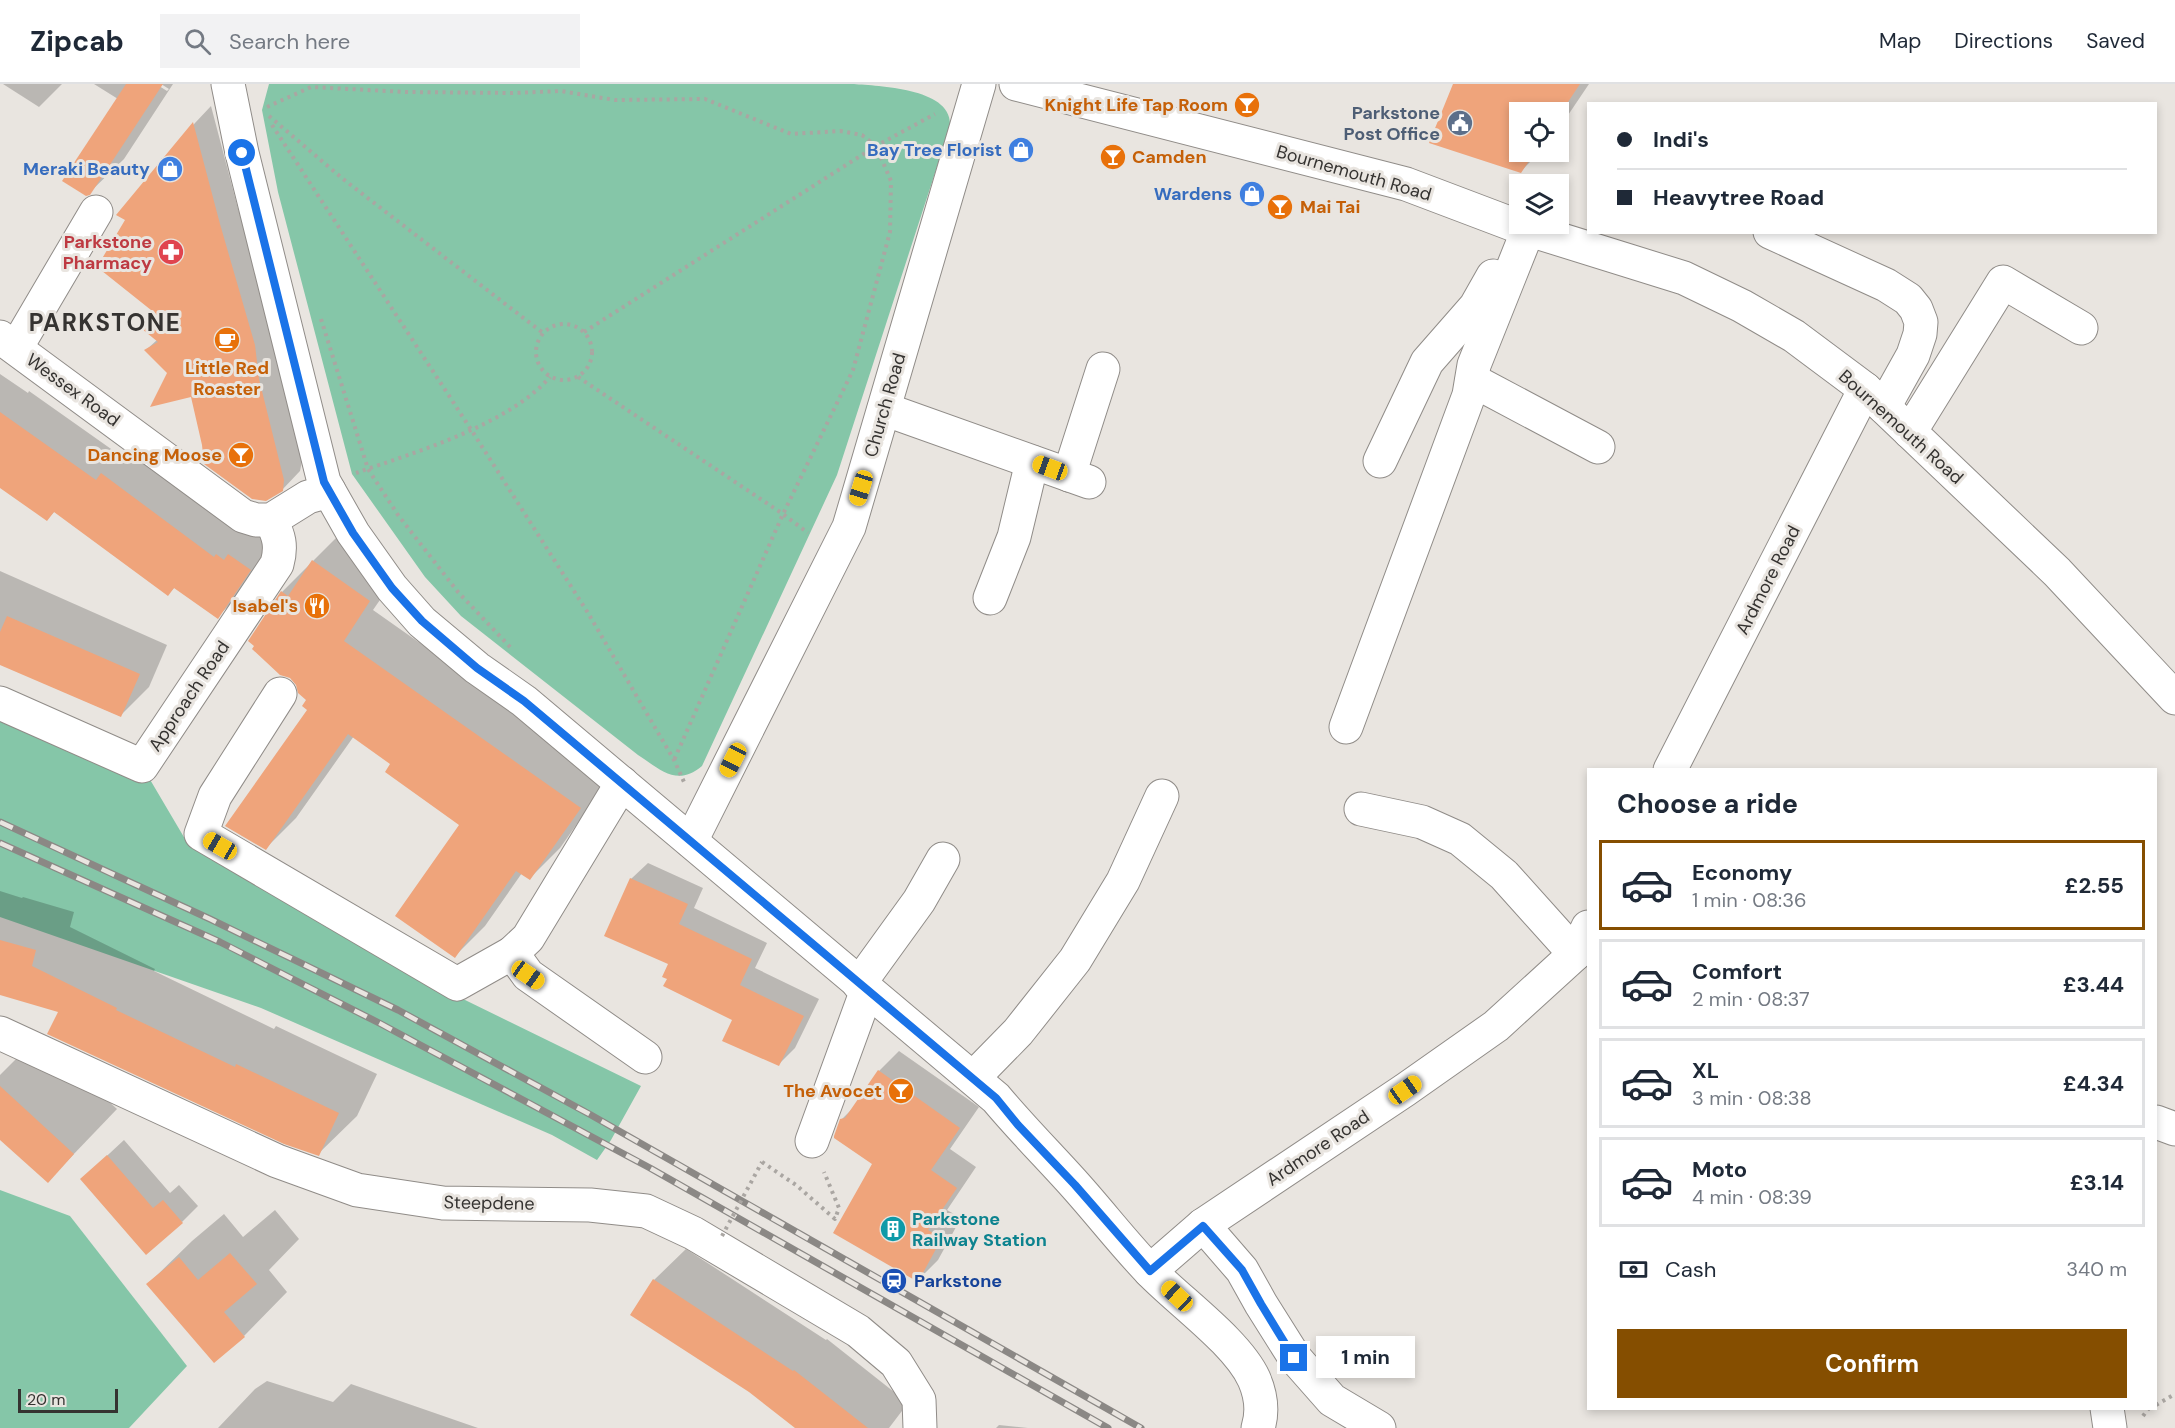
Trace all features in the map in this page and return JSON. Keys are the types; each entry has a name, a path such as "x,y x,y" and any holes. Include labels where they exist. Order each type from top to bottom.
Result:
{"main road":[{"path":"228,84 242,153 326,487 353,533 386,579 422,621 477,668 524,701 622,783 697,830 863,987 996,1098 1150,1271 1238,1354 1254,1379 1261,1403 1258,1428"},
{"name":"Church Road","path":"697,830 849,527 979,84"},
{"name":"Bournemouth Road","path":"1016,84 1406,184 1509,223"},
{"path":"8,343 96,212"},
{"path":"1380,460 1427,362 1476,306 1519,234"},
{"path":"1346,727 1469,395 1474,365 1521,234"},
{"name":"Bournemouth Road","path":"1542,234 1694,283 1742,306 1794,336 1875,398 2057,572 2175,698"},
{"name":"Ardmore Road","path":"1671,768 1737,641 1875,398 1913,355 1920,334 1921,322 1916,309 1908,299 1886,285 1774,234"},
{"path":"1910,432 2003,282 2081,328"},
{"name":"Wessex Road","path":"8,343 243,516 256,520 271,520"},
{"path":"884,409 1079,479 1103,369"},
{"path":"1472,380 1598,447"},
{"path":"990,597 1014,537 1032,462"},
{"path":"271,520 326,487"},
{"name":"Approach Road","path":"0,703 142,766 277,564 280,551 279,536 271,520"},
{"path":"280,694 215,796 201,834 457,984 512,953 528,938 622,783"},
{"path":"973,1078 1018,1032 1075,960 1123,880 1162,796"},
{"path":"1361,809 1422,822 1460,839 1582,940"},
{"path":"812,1141 863,987 944,859"},
{"name":"Ardmore Road","path":"1150,1271 1203,1226 1496,1026 1582,940"},
{"path":"512,953 528,975 645,1057"},
{"name":"Steepdene","path":"0,1033 277,1161 357,1190 443,1203 590,1205 646,1211 693,1233 858,1331 896,1363 919,1400 920,1428"},
{"path":"2157,1122 2175,1129"},
{"path":"1203,1226 1242,1270 1294,1358 1332,1400 1379,1428"},
{"path":"2107,1410 2110,1428"}],"path":[{"path":"262,110 311,87 406,92 513,93 561,90 615,100 705,99 791,134 840,131 862,135 876,146 891,181 890,232 853,370 783,514 674,760"},
{"path":"584,332 876,146 945,109"},
{"path":"262,110 268,132"},
{"path":"262,110 343,179 543,333"},
{"path":"262,110 588,613 674,760 697,830"},
{"path":"319,314 368,469 398,515 458,592 518,655"},
{"path":"570,324 584,332 592,347 590,364 578,377 564,381 550,377 539,365 537,357 536,348 543,333 555,325 570,324"},
{"path":"326,487 472,431 537,392 550,377"},
{"path":"578,377 783,514 836,555"},
{"path":"722,1236 762,1162 796,1185 835,1219 839,1208 812,1141"},
{"path":"2157,1404 2175,1394"}],"green space":[{"path":"269,84 854,84 912,91 939,103 947,113 949,131 837,475 702,766 693,772 677,776 654,766 461,616 425,577 352,474 278,192 262,110"},
{"path":"0,703 142,766 188,844 418,977 641,1086 611,1140 597,1160 552,1135 261,1008 0,917"},
{"path":"0,1190 70,1216 187,1366 129,1428 0,1428"}],"building":[{"path":"126,84 163,84 90,195 86,196 62,181"},
{"path":"1453,84 1580,84 1568,102 1509,102 1509,162 1528,162 1521,173 1429,143"},
{"path":"193,122 255,345 259,379 284,480 283,491 266,501 252,499 204,464 191,397 150,407 167,373 144,350 158,342 142,329 156,314 97,267 125,220 116,215"},
{"path":"0,412 96,480 101,473 214,557 216,554 224,560 228,554 251,570 218,619 174,588 168,596 54,512 47,521 0,488"},
{"path":"312,560 370,601 344,641 581,808 530,880 516,871 455,958 395,916 459,825 385,772 390,764 348,734 266,850 225,826 307,710 302,706 306,700 298,693 296,685 290,678 280,675 252,649 254,646 248,641 281,591 288,596"},
{"path":"7,616 140,674 121,717 0,665 0,632"},
{"path":"630,878 688,904 679,924 752,959 740,985 804,1016 779,1066 722,1041 732,1020 663,986 667,979 662,977 668,964 604,936"},
{"path":"0,940 36,950 32,966 117,1008 116,1010 235,1067 236,1064 339,1113 319,1156 284,1144 47,1034 58,1012 0,995"},
{"path":"878,1070 960,1128 931,1170 957,1188 928,1230 942,1238 918,1282 833,1233 872,1164 834,1136 840,1119 845,1118"},
{"path":"0,1086 74,1154 48,1183 0,1140"},
{"path":"107,1155 153,1208 163,1200 183,1223 146,1255 80,1179"},
{"path":"230,1253 257,1284 224,1312 245,1337 214,1363 146,1284 179,1257 198,1280"},
{"path":"653,1279 794,1370 868,1428 795,1428 749,1392 630,1315"}],"railway":[{"path":"0,822 210,919 398,1010 591,1115 1141,1428"},
{"path":"0,843 220,942 383,1025 650,1168 1108,1428"}],"place":[{"name":"Knight Life Tap Room","path":"1247,105"},
{"name":"Parkstone Post Office","path":"1460,123"},
{"name":"Bay Tree Florist","path":"1021,150"},
{"name":"Camden","path":"1113,157"},
{"name":"Meraki Beauty","path":"170,169"},
{"name":"Wardens","path":"1252,194"},
{"name":"Mai Tai","path":"1280,207"},
{"name":"Parkstone Pharmacy","path":"171,252"},
{"name":"Little Red Roaster","path":"227,340"},
{"name":"Dancing Moose","path":"241,455"},
{"name":"Isabel's","path":"317,606"},
{"name":"The Avocet","path":"901,1091"},
{"name":"Parkstone Railway Station","path":"893,1229"},
{"name":"Parkstone","path":"894,1281"}],"district":[{"name":"PARKSTONE","path":"105,323"}],"route":[{"path":"242,153 324,482 353,533 392,588 422,621 477,668 524,701 996,1098 1150,1271 1203,1226 1242,1270 1294,1358"}]}
